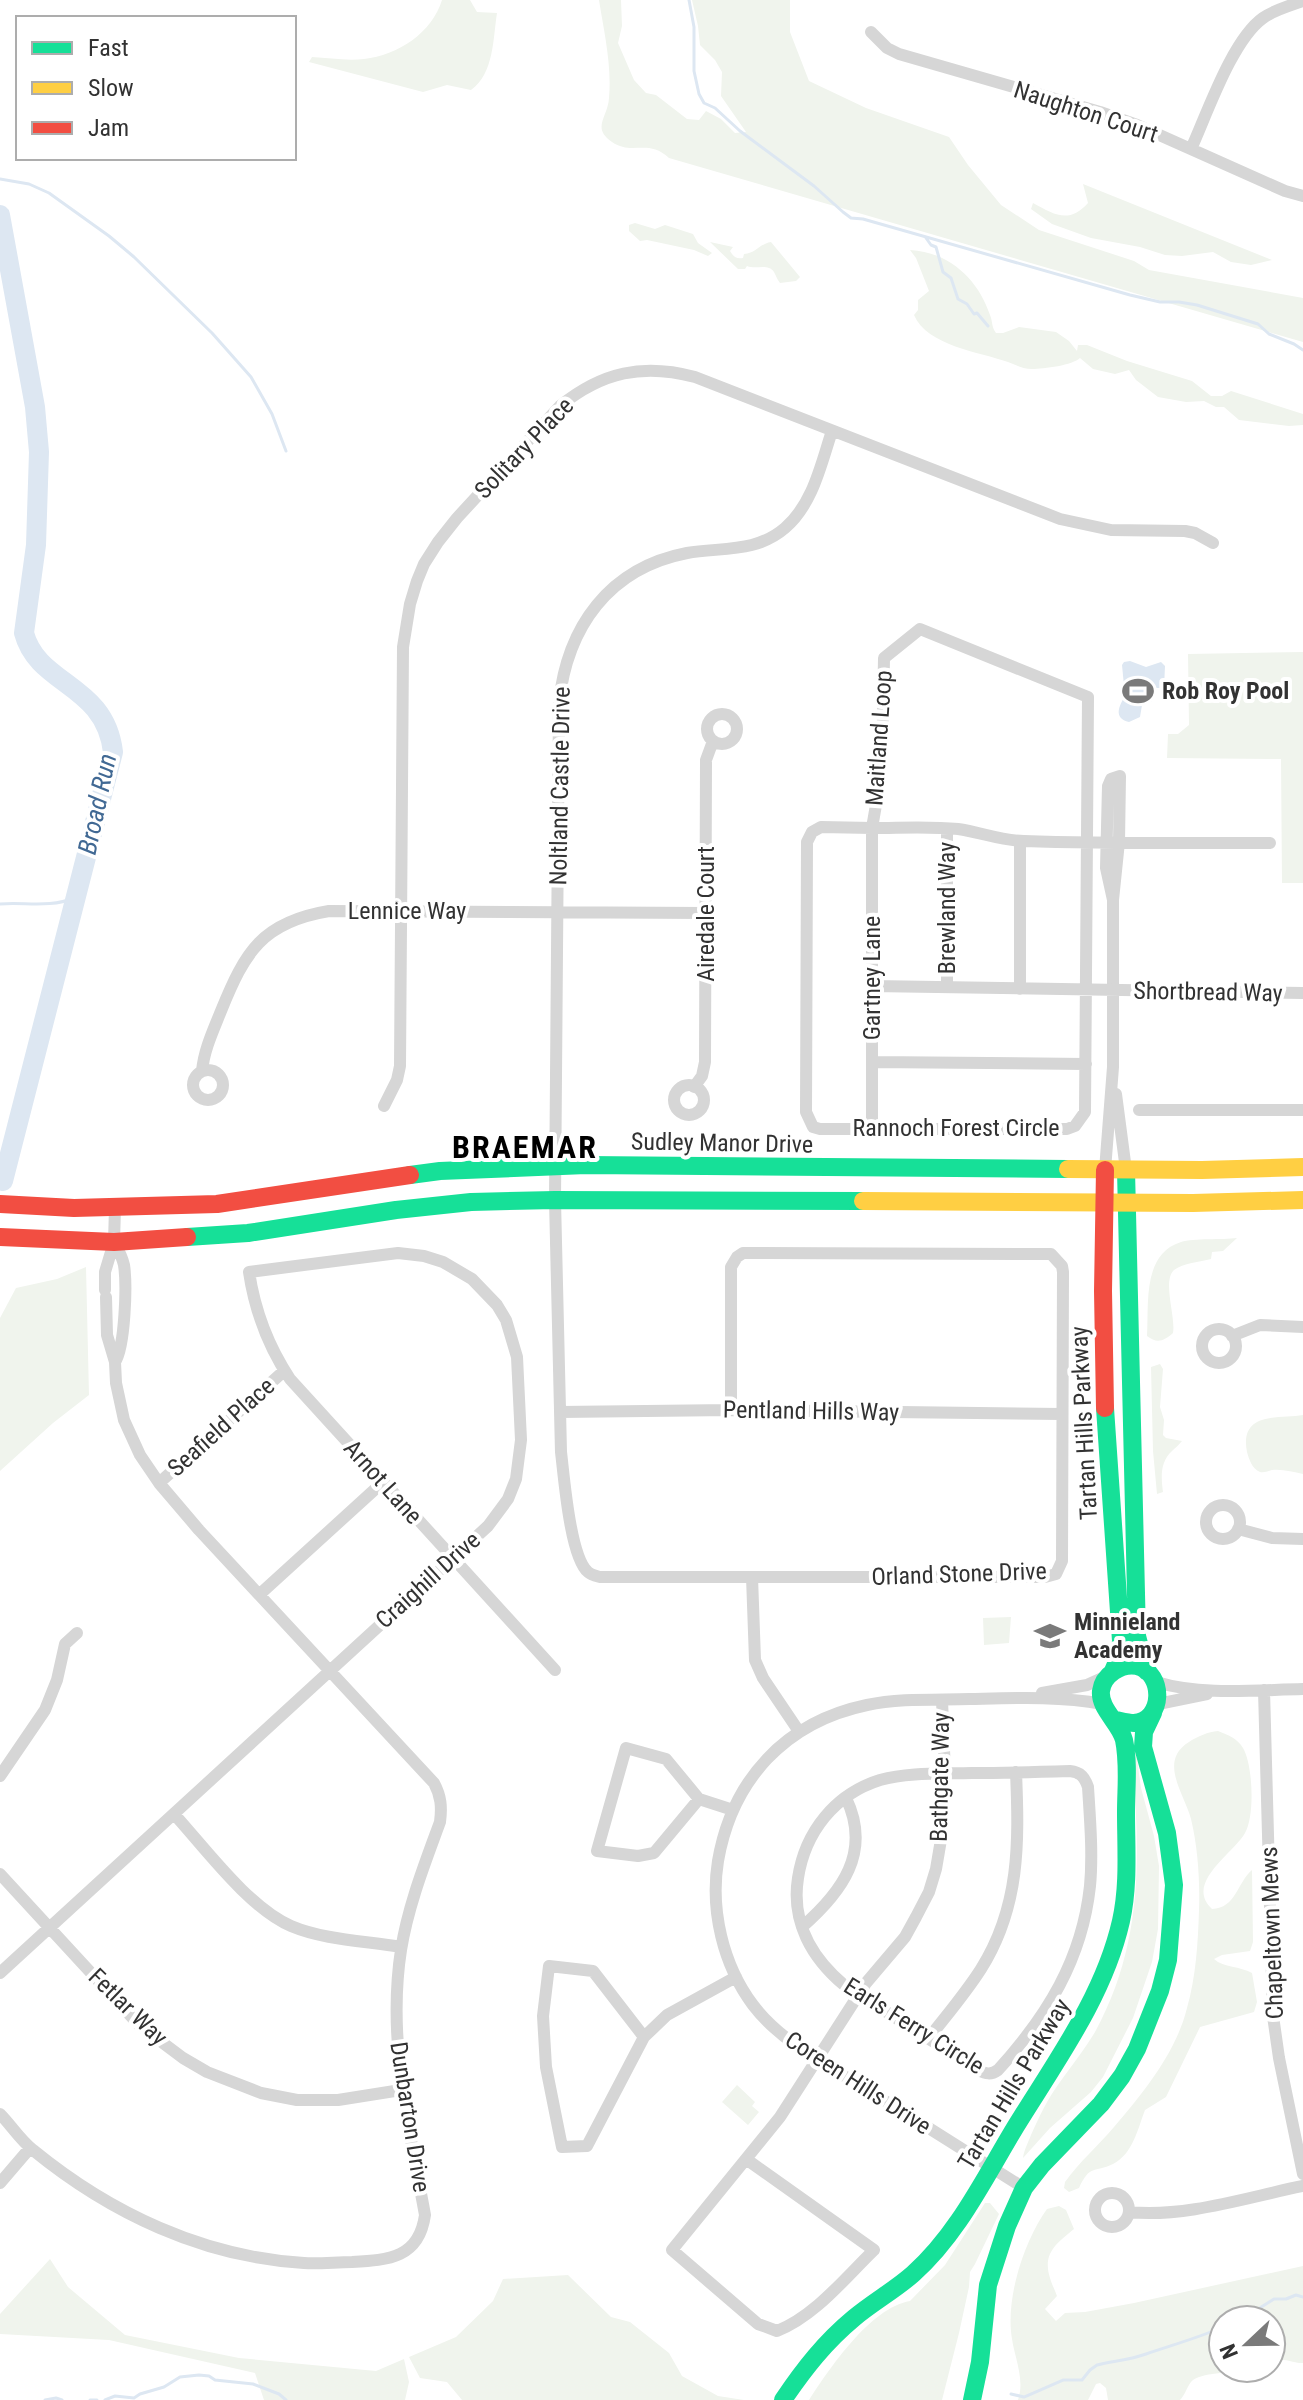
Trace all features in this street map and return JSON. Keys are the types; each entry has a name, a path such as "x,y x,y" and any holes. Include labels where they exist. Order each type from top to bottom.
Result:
{"street":[{"path":"1191,149 1243,37 1272,12 1303,1"},
{"name":"Naughton Court","path":"871,32 887,48 899,54 1137,125 1285,191 1303,196"},
{"name":"Solitary Place","path":"384,1106 397,1080 400,1066 403,647 410,604 424,564 457,518 560,406 590,385 626,372 661,370 695,377 1060,519 1111,530 1185,531 1213,543"},
{"name":"Noltland Castle Drive","path":"555,1200 559,703 566,662 581,628 602,598 617,584 647,566 686,554 747,547 789,525 809,495 832,431"},
{"name":"Maitland Loop","path":"1088,842 1088,697 920,629 884,658 882,770 872,828 947,829 1020,841 1088,842 1270,843"},
{"name":"Airedale Court","path":"694,1087 702,1076 705,1062 706,760 713,741"},
{"name":"Rannoch Forest Circle","path":"872,828 821,827 812,832 807,842 806,1112 813,1127 820,1129 1067,1129 1075,1126 1085,1112 1088,842"},
{"name":"Gartney Lane","path":"872,828 872,1128"},
{"name":"Brewland Way","path":"947,829 947,987"},
{"path":"1020,841 1020,989"},
{"path":"1105,1170 1113,1067 1113,842"},
{"name":"Lennice Way","path":"202,1071 206,1049 235,975 268,934 293,919 329,911 706,913"},
{"name":"Shortbread Way","path":"872,986 1303,993"},
{"path":"872,1062 1086,1064"},
{"path":"1113,1067 1126,1170"},
{"path":"1139,1110 1303,1110"},
{"name":"Sudley Manor Drive","path":"0,1204 115,1208 217,1204 399,1176 555,1166 1105,1170 1303,1167"},
{"name":"Tartan Hills Parkway","path":"783,2400 810,2361 831,2338 913,2274 955,2227 1084,2014 1101,1981 1117,1938 1126,1887 1126,1757 1122,1731 1103,1704 1102,1690 1121,1641 1105,1423 1105,1170"},
{"name":"Tartan Hills Parkway","path":"972,2400 980,2362 988,2285 1007,2226 1024,2188 1042,2165 1079,2129 1122,2076 1137,2049 1160,1991 1168,1960 1174,1885 1167,1833 1143,1747 1144,1732 1159,1692 1142,1661 1137,1636 1126,1170"},
{"name":"Orland Stone Drive","path":"555,1200 560,1412 566,1494 574,1543 587,1572 600,1577 1051,1577 1056,1574 1062,1561 1062,1266 1051,1254 750,1252 737,1257 733,1261 731,1275 731,1410"},
{"path":"0,1237 114,1242 248,1233 396,1210 471,1202 1303,1200"},
{"name":"Dunbarton Drive","path":"106,1314 98,1297 99,1281 114,1242 115,1208"},
{"name":"Dunbarton Drive","path":"114,1242 124,1264 125,1276 122,1348 115,1362"},
{"name":"Craighill Drive","path":"0,1973 497,1515 516,1479 520,1458 517,1357 512,1336 497,1305 456,1268 409,1254 376,1254 249,1272"},
{"name":"Dunbarton Drive","path":"0,2114 30,2148 105,2201 147,2223 205,2245 265,2259 305,2264 383,2261 398,2256 414,2244 424,2224 425,2215 401,2090 397,1978 401,1947 440,1822 442,1806 439,1793 434,1783 188,1519 140,1455 124,1420 116,1383 115,1362 109,1346 105,1272"},
{"name":"Arnot Lane","path":"249,1272 263,1330 284,1371 555,1670"},
{"path":"1232,1336 1260,1325 1303,1327"},
{"name":"Seafield Place","path":"159,1483 284,1371"},
{"name":"Pentland Hills Way","path":"560,1412 731,1410 1062,1414"},
{"path":"260,1594 383,1482"},
{"path":"1238,1529 1272,1538 1303,1539"},
{"path":"752,1577 755,1660 763,1678 798,1730"},
{"path":"0,1776 45,1710 57,1680 65,1644 77,1633"},
{"path":"1111,1673 1128,1666 1151,1677 1226,1690 1303,1689"},
{"name":"Coreen Hills Drive","path":"1028,1697 1049,1690 1087,1685 1111,1673"},
{"path":"1116,1720 1133,1724 1143,1721 1155,1708 1226,1690"},
{"name":"Chapeltown Mews","path":"1264,1690 1273,2016 1303,2174"},
{"name":"Coreen Hills Drive","path":"1024,2188 818,2059 772,2026 754,2006 736,1977 718,1924 716,1874 721,1841 743,1791 777,1748 798,1730 837,1712 869,1704 1028,1697 1103,1704"},
{"name":"Bathgate Way","path":"746,2159 874,2250 821,2301 777,2331 758,2324 672,2250 780,2117 859,1994 905,1937 929,1892 944,1822 942,1700"},
{"path":"699,1799 654,1853 638,1856 597,1851 626,1748 666,1759 699,1799 733,1810"},
{"name":"Earls Ferry Circle","path":"1070,1771 1079,1773 1085,1779 1089,1808 1090,1885 1075,1950 1065,1977 1036,2025 993,2074 985,2073 929,2038 827,1970 808,1943 796,1891 804,1854 820,1820 846,1798 895,1777 1016,1772 1070,1771"},
{"path":"929,2038 982,1968 1003,1923 1016,1873 1019,1844 1016,1772"},
{"path":"802,1927 831,1900 848,1872 856,1828 846,1798"},
{"path":"174,1814 253,1900 289,1925 401,1947"},
{"name":"Fetlar Way","path":"0,1874 139,2025 207,2072 261,2093 297,2100 338,2100 401,2090"},
{"path":"644,2037 593,1971 549,1966 543,2016 546,2067 562,2147 587,2146 644,2037 667,2015 736,1977"},
{"path":"0,2183 30,2148"},
{"path":"1129,2212 1175,2212 1303,2186"}],"shaded area":[{"path":"442,0 470,0 477,12 497,13 488,65 479,83 471,90 447,85 423,92 309,62 312,57 345,60 389,53 422,32"},
{"path":"599,0 621,0 622,26 618,43 634,80 646,93 656,95 687,119 699,120 706,111 721,119 735,133 746,132 721,96 722,72 700,45 692,0 790,0 790,32 809,81 866,108 949,137 1001,205 1039,230 1134,261 1149,270 1303,298 1303,342 669,158 654,149 619,146 606,137 602,127 609,98 609,73"},
{"path":"1083,184 1272,260 1251,265 1231,262 1213,252 1165,255 1091,238 1052,224 1031,209 1033,203 1055,214 1074,214 1088,203"},
{"path":"635,223 655,229 665,225 693,234 698,243 712,253 708,256 694,250 640,241 629,231 629,225"},
{"path":"710,242 733,247 730,251 735,257 743,258 744,254 771,242 800,277 796,281 780,283 769,268 747,266 738,269"},
{"path":"910,250 937,256 970,279 985,302 996,333 1019,327 1056,332 1077,351 1078,345 1087,345 1192,381 1211,396 1222,396 1231,391 1303,414 1303,425 1239,420 1224,407 1204,401 1186,402 1158,397 1136,380 1129,370 1115,374 1093,369 1080,358 1058,366 1029,369 942,341 921,326 914,315 918,310 918,300 929,291"},
{"path":"1303,652 1303,883 1282,883 1281,759 1167,758 1168,734 1178,734 1189,725 1188,654"},
{"name":"Rob Roy Pool","path":"1130,661 1146,667 1161,662 1165,666 1164,688 1153,688 1152,701 1142,705 1140,717 1129,722 1121,718 1119,711 1125,696 1122,665"},
{"path":"1237,1238 1223,1251 1212,1252 1211,1259 1174,1270 1169,1282 1173,1333 1160,1340 1147,1336 1150,1282 1160,1257 1168,1248 1193,1240"},
{"path":"86,1267 89,1395 0,1471 0,1318 16,1288 57,1279"},
{"path":"1160,1364 1163,1369 1160,1407 1164,1420 1163,1435 1182,1441 1165,1460 1163,1492 1157,1494 1151,1367"},
{"path":"1303,1415 1303,1474 1255,1469 1247,1452 1249,1429 1263,1420"},
{"path":"1011,1617 1009,1643 984,1645 983,1618"},
{"path":"1218,1731 1235,1739 1243,1748 1251,1778 1251,1803 1245,1833 1207,1879 1205,1899 1212,1909 1220,1908 1231,1900 1252,1870 1253,1942 1250,1951 1214,1959 1252,1973 1257,2002 1254,2012 1200,2027 1166,2097 1145,2110 1134,2140 1125,2154 1113,2164 1090,2172 1079,2188 1069,2192 1064,2188 1065,2182 1147,2086 1167,2056 1182,2025 1194,1972 1199,1888 1191,1819 1176,1778 1175,1758 1189,1742"},
{"path":"1135,1745 1141,1788 1159,1866 1158,1929 1152,1962 1133,2018 1103,2077 1023,2158 1048,2101 1095,2032 1123,1963 1131,1928 1137,1856 1130,1746"},
{"path":"737,2085 755,2102 752,2106 759,2112 748,2125 722,2102"},
{"path":"985,2203 990,2203 999,2214 970,2272 942,2400 809,2400 840,2356 866,2327 895,2306 910,2301 945,2265"},
{"path":"1059,2206 1066,2210 1074,2229 1053,2249 1048,2262 1057,2296 1045,2309 1056,2321 1065,2313 1134,2303 1303,2266 1303,2363 1287,2361 1287,2304 1207,2304 1207,2376 1191,2382 1180,2400 1108,2400 1106,2388 1100,2383 1096,2384 1088,2400 1018,2400 1020,2377 1012,2339 1011,2306 1024,2254 1047,2209"},
{"path":"50,2259 68,2287 125,2335 239,2358 376,2371 404,2359 409,2382 405,2400 264,2400 255,2373 109,2340 0,2334 0,2314"},
{"path":"568,2275 611,2317 630,2322 669,2353 682,2376 718,2396 744,2400 462,2400 447,2382 420,2378 409,2357 456,2337 493,2301 503,2279"}],"waterway":[{"path":"689,0 694,27 694,71 704,103 715,108 851,218 1130,295 1160,302 1197,305 1258,324 1269,334 1303,350"},
{"path":"0,179 29,184 49,193 134,257 212,333 251,377 272,414 286,451"},
{"name":"Broad Run","path":"0,215 35,407 39,452 36,545 24,633 43,664 98,712 107,729 113,752 3,1181"},
{"path":"926,238 936,247 943,272 951,278 958,299 988,326"},
{"path":"0,904 47,904 74,898"},
{"path":"1266,2304 1274,2299 1296,2295 1303,2297"},
{"path":"1011,2394 1024,2397 1063,2380 1082,2380 1097,2365 1140,2356 1207,2333"},
{"path":"105,2400 115,2396 134,2398 164,2387 180,2377 199,2375 253,2384 286,2400"},
{"path":"45,2400 62,2400"},
{"path":"90,2400 97,2400"}],"traffic: fast":[{"path":"410,1175 586,1165 1068,1169"},
{"path":"1126,1170 1137,1636 1146,1671"},
{"path":"187,1237 248,1233 396,1210 471,1202 863,1201"},
{"path":"1105,1408 1121,1641 1113,1671"},
{"path":"783,2400 834,2337 861,2312 913,2274 944,2241 970,2204 1091,2002 1113,1949 1124,1907 1126,1880 1126,1749 1122,1734 1103,1704 1101,1691 1105,1680 1119,1668 1137,1666 1146,1670 1156,1687 1156,1706 1144,1720 1134,1723 1116,1720"},
{"path":"972,2400 980,2362 988,2285 1007,2226 1024,2188 1101,2104 1122,2076 1137,2049 1160,1991 1168,1960 1174,1885 1167,1833 1143,1747 1144,1732 1153,1713"}],"traffic: slow":[{"path":"1068,1169 1303,1167"},
{"path":"863,1201 1193,1203 1303,1200"}],"traffic: jam":[{"path":"1105,1170 1105,1408"},
{"path":"0,1204 74,1208 217,1204 410,1175"},
{"path":"0,1237 114,1242 187,1237"}],"place":[{"name":"Rob Roy Pool","path":"1138,691"},
{"name":"Minnieland Academy","path":"1050,1636"}],"district":[{"name":"BRAEMAR","path":"525,1147"}]}
